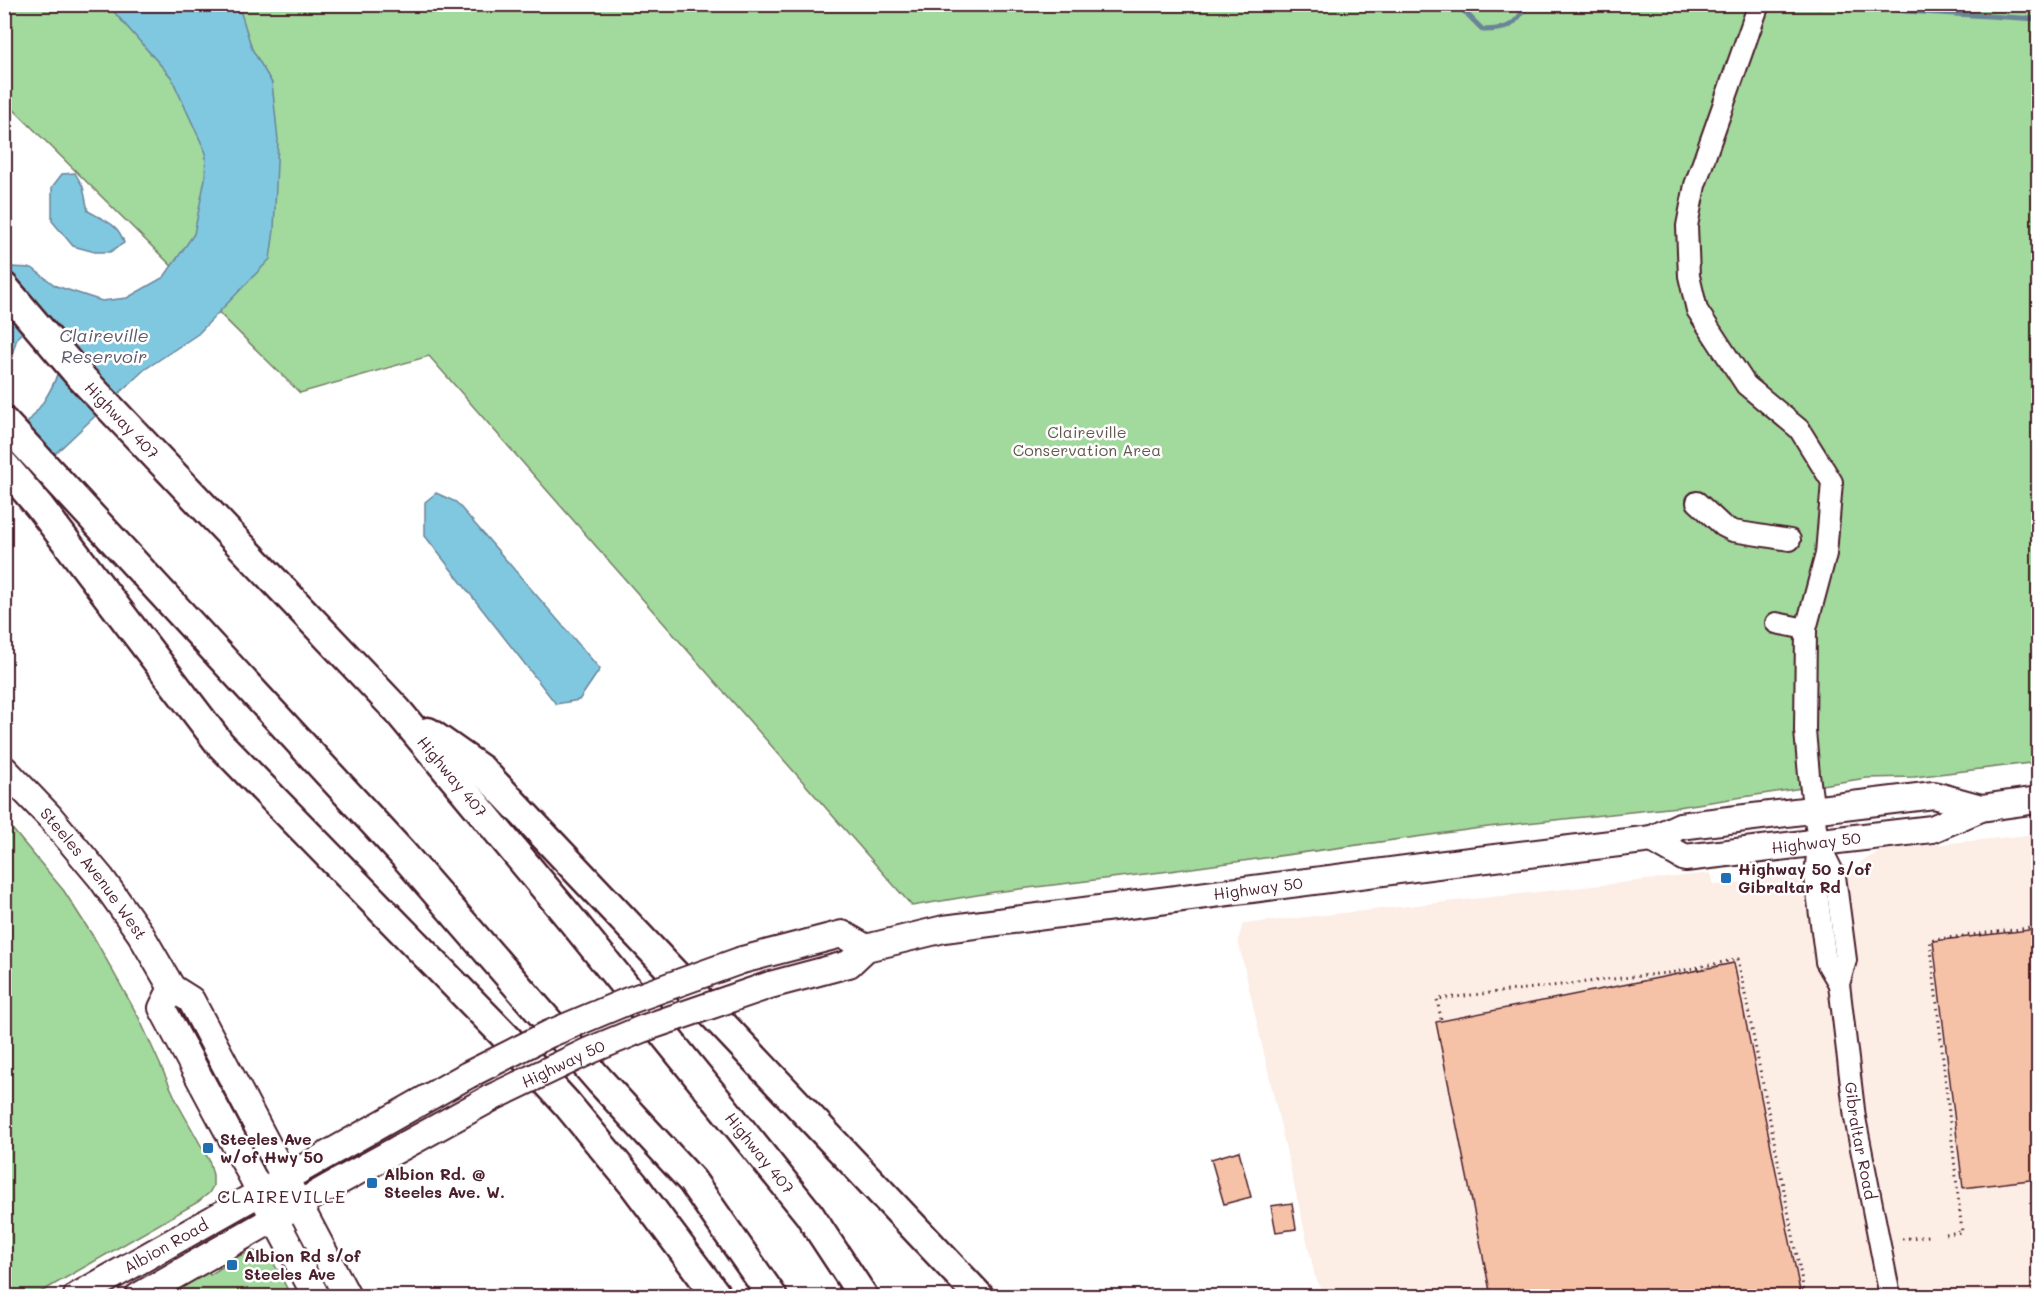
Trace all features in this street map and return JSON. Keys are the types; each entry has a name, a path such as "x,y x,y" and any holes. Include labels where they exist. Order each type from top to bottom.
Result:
{"highway":[{"name":"Highway 407","path":"4,287 78,374 397,710 575,924 809,1214 863,1296"},
{"path":"4,422 402,853 600,1081 692,1181 772,1296"},
{"path":"4,465 39,506 220,744 504,1035 567,1104 634,1185 717,1296"},
{"path":"397,710 482,770 979,1296"}],"main road":[{"name":"Steeles Avenue West","path":"4,769 50,817 100,878 140,933 172,988 191,1000 347,1296"},
{"name":"Highway 50","path":"274,1219 491,1098 591,1050 684,1013 770,985 849,964 866,948 944,929 1437,864 1652,839 1680,826 1934,795 1981,808"},
{"name":"Highway 50","path":"1652,839 1685,858 1932,829 1981,808 2038,800"},
{"name":"Highway 50","path":"285,1178 468,1075 549,1034 628,1000 742,960 842,934 866,948"},
{"path":"172,988 162,1008 316,1296"},
{"name":"Albion Road","path":"77,1296 285,1178"},
{"name":"Albion Road","path":"139,1296 274,1219"}],"street":[{"name":"Gibraltar Road","path":"1759,4 1695,184 1687,225 1689,276 1697,310 1746,385 1799,429 1832,482 1826,554 1806,629 1805,731 1818,842 1835,876 1846,960 1839,984 1855,1119 1890,1296"},
{"path":"1697,502 1723,526 1733,531 1790,540"},
{"path":"1776,623 1806,629"}],"path":[{"path":"1947,1234 1962,1232 1930,940 2038,927"},
{"path":"1441,1019 1437,999 1675,972 1738,959 1805,1296"},
{"path":"1902,1239 1928,1236"}],"shaded area":[{"path":"2038,834 2038,1296 1325,1296 1315,1276 1238,940 1243,924 1711,873 1714,885 1756,881 1778,876 1789,880 1856,870 1862,861 1883,850"}],"green space":[{"name":"Claireville Conservation Area","path":"4,5 2038,5 2038,762 1914,777 1867,778 1678,807 1488,827 1170,871 995,892 912,906 429,356 300,393 5,101"},
{"path":"4,819 64,891 96,941 139,1018 179,1106 209,1160 213,1175 213,1186 209,1193 198,1202 34,1296 5,1296"},
{"path":"252,1251 266,1253 270,1256 291,1296 161,1296 207,1270 210,1275 239,1256"}],"water":[{"name":"Claireville Reservoir","path":"108,5 223,5 241,13 252,49 272,83 278,140 274,230 270,259 198,334 144,370 5,501 5,443 22,429 41,405 55,379 58,358 35,317 17,338 5,378 5,270 9,267 32,268 56,286 102,301 127,298 164,277 194,234 205,179 206,153 171,77"},
{"path":"75,173 83,187 88,211 110,223 122,237 124,243 110,252 95,252 73,246 52,221 52,187 62,174"},
{"path":"436,493 456,502 600,669 579,700 556,704 425,536 425,502"}],"building":[{"path":"2038,929 2038,1179 1963,1188 1933,941"},
{"path":"1734,963 1801,1296 1491,1296 1436,1022"},
{"path":"1239,1151 1251,1197 1224,1204 1211,1159"},
{"path":"1292,1203 1296,1229 1276,1232 1271,1206"}],"waterway":[{"path":"1366,4 1390,8 1414,4"},
{"path":"1452,4 1466,13 1483,30 1505,28 1519,17 1528,4"},
{"path":"1815,4 1818,7 1832,4"},
{"path":"1871,4 1905,11 2038,19"}],"place":[{"name":"Highway 50 s/of Gibraltar Rd","path":"1726,878"},
{"name":"Steeles Ave w/of Hwy 50","path":"208,1148"},
{"name":"Albion Rd. @ Steeles Ave. W.","path":"372,1183"},
{"name":"Albion Rd s/of Steeles Ave","path":"232,1265"}],"district":[{"name":"CLAIREVILLE","path":"282,1197"}]}
